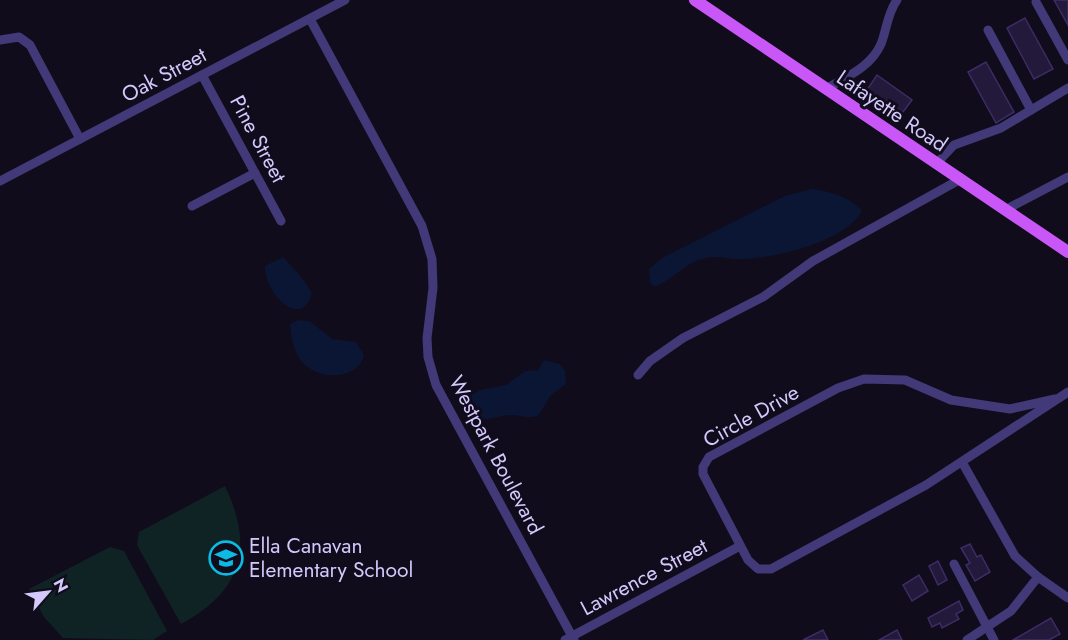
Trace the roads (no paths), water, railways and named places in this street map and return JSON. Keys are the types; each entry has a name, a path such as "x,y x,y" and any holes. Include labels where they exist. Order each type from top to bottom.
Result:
{"main road":[{"name":"Lafayette Road","path":"695,0 1068,252"}],"street":[{"name":"Oak Street","path":"0,181 345,0"},
{"path":"825,89 858,70 874,56 880,45 888,16 897,0"},
{"path":"1036,2 1068,60"},
{"name":"Westpark Boulevard","path":"310,19 422,226 432,260 433,288 427,338 428,357 436,385 570,639"},
{"path":"988,30 1031,110"},
{"path":"0,40 19,38 30,45 80,139"},
{"name":"Pine Street","path":"202,75 281,221"},
{"path":"936,164 954,145 992,132 1068,88"},
{"path":"192,206 255,173"},
{"path":"1005,210 1068,177"},
{"path":"638,375 650,361 683,338 763,297 813,261 959,180"},
{"name":"Circle Drive","path":"1055,399 1010,410 951,400 905,380 864,379 838,388 709,457 703,468 705,480 753,566 758,569 771,569 926,485 1068,392"},
{"path":"962,462 1008,546 1038,577 1068,598"},
{"name":"Lawrence Street","path":"570,639 740,546"},
{"path":"954,564 994,640"},
{"path":"967,640 988,629 1011,611 1038,577"}],"water":[{"path":"812,189 845,198 862,211 841,231 808,246 756,258 706,258 692,263 654,287 650,282 649,269 662,258 785,196"},
{"path":"283,257 312,293 307,304 300,309 284,304 270,287 266,276 265,266"},
{"path":"299,320 309,321 332,339 356,342 364,355 360,363 347,373 338,375 328,375 310,369 300,359 292,339 290,324"},
{"path":"544,360 560,364 565,371 566,384 550,396 539,415 528,417 505,415 486,419 471,411 466,398 480,390 506,385 525,371 538,370"}],"place":[{"name":"Ella Canavan Elementary School","path":"226,558"}]}
